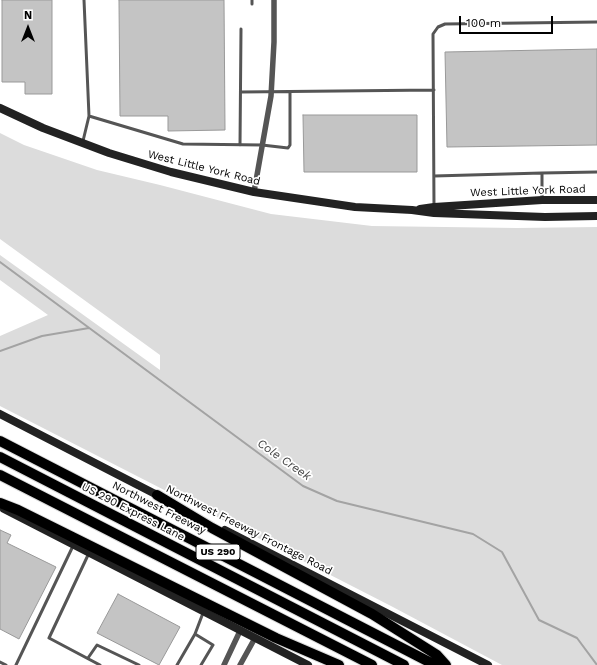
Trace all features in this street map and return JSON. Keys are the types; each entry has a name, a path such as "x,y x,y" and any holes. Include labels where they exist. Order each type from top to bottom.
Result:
{"highway":[{"name":"Northwest Freeway","path":"0,441 435,665"},
{"name":"US 290 Express Lane","path":"0,458 404,665"},
{"name":"US 290","path":"0,474 372,665"},
{"path":"157,494 212,528 372,614 437,655 446,665"},
{"path":"0,503 18,510 276,638 339,665"}],"main road":[{"name":"West Little York Road","path":"0,108 43,128 109,153 171,172 254,192 355,206 459,215 545,217 597,216"},
{"name":"West Little York Road","path":"412,210 434,207 542,200 597,200"},
{"name":"Northwest Freeway Frontage Road","path":"0,414 488,665"},
{"path":"0,506 308,665"}],"street":[{"path":"254,192 271,92 274,42 274,0"},
{"path":"224,665 240,630"},
{"path":"240,665 255,638"}],"lane":[{"path":"82,143 89,116 84,0"},
{"path":"434,207 433,34 438,27 445,24 597,22"},
{"path":"240,29 240,145"},
{"path":"241,92 434,90"},
{"path":"89,116 183,144 262,145 288,148 290,145 290,92"},
{"path":"434,176 597,172"},
{"path":"542,173 542,200"},
{"path":"16,665 74,545"},
{"path":"89,553 49,638 100,665"},
{"path":"177,665 195,634 204,612"},
{"path":"195,634 213,645 201,665"},
{"path":"88,658 97,645 139,665"},
{"path":"0,662 6,665"}],"shaded area":[{"path":"0,133 24,145 97,170 271,214 372,226 517,228 597,227 597,665 502,665 391,606 0,406 0,336 48,315 0,280 0,255 160,370 160,355 0,239"}],"building":[{"path":"2,0 52,0 52,94 25,94 25,82 2,82"},
{"path":"119,0 224,0 225,130 168,131 168,116 120,116"},
{"path":"597,49 597,145 447,147 445,52"},
{"path":"303,115 417,115 417,172 304,172"},
{"path":"0,530 11,535 7,543 56,567 19,639 0,629"},
{"path":"118,594 180,627 159,665 97,633"}],"waterway":[{"name":"Cole Creek","path":"0,262 303,486 337,501 473,534 502,552 539,620 577,638 597,665"},
{"path":"0,351 42,336 89,328"}]}
